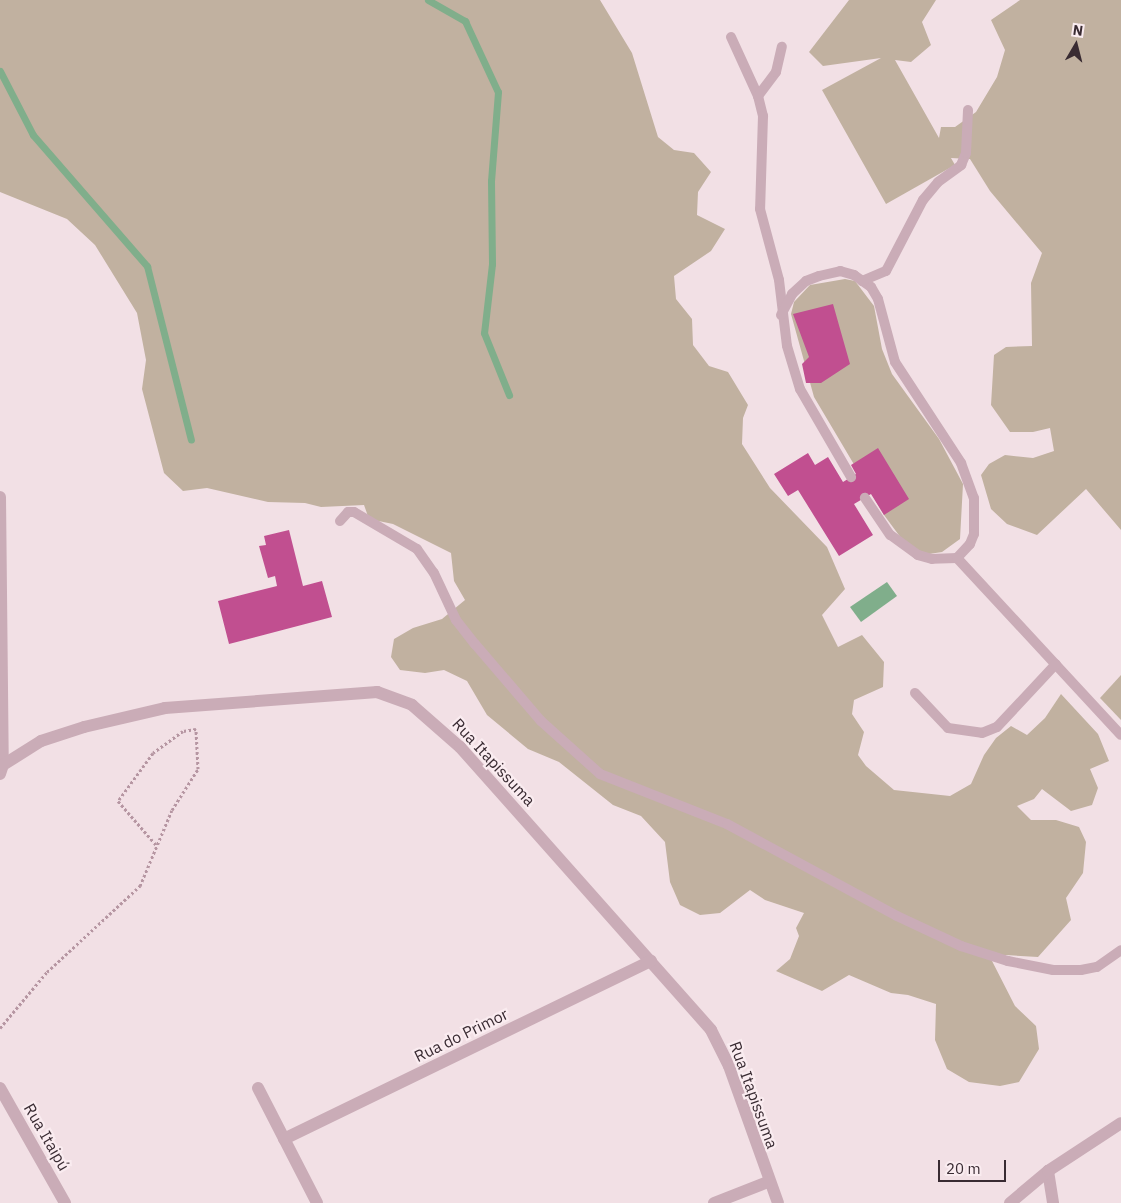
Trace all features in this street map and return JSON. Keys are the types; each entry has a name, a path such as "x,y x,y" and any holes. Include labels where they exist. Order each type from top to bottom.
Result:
{"street":[{"path":"0,496 2,769"},
{"name":"Rua Itapissuma","path":"2,769 41,741 84,727 165,708 361,693 391,695 429,718 460,747 651,960 711,1030 729,1066 768,1182 778,1203"},
{"name":"Rua do Primor","path":"284,1139 651,960"},
{"name":"Rua Itaipú","path":"0,1088 65,1203"},
{"path":"258,1088 317,1203"},
{"path":"1010,1203 1048,1171 1121,1123"},
{"path":"1048,1171 1053,1203"},
{"path":"714,1203 768,1182"}],"lane":[{"path":"731,37 758,96 764,139 760,209 779,280 781,315 800,389 851,477"},
{"path":"758,96 776,72 782,47"},
{"path":"862,282 886,271 922,200 938,182 961,165 966,153 968,110"},
{"path":"781,315 792,294 806,281 840,271 871,287 878,299 895,362 952,448 969,482 976,518 974,534 970,544 957,558 932,559 908,551 890,534 865,498"},
{"path":"340,521 348,512 354,512 416,549 434,573 456,620 475,644 541,721 600,774 631,789 727,824 897,916 962,946 1008,961 1053,970 1081,970 1097,966 1121,950"},
{"path":"957,558 1121,735"},
{"path":"915,693 948,728 982,733 997,727 1056,664"}],"path":[{"path":"0,1028 47,972 140,886 157,846 172,810 198,770 196,729 183,731 153,753 118,801 157,846"}],"shaded area":[{"path":"0,0 600,0 632,53 658,137 674,150 694,153 711,172 698,192 697,215 725,229 711,251 674,276 676,299 692,319 693,345 709,366 728,372 748,405 743,418 742,444 770,488 827,547 845,589 822,615 838,647 862,635 884,662 883,687 854,700 852,714 864,732 858,755 866,766 894,790 950,796 971,784 984,755 996,738 1011,726 1027,735 1045,718 1061,694 1098,734 1109,761 1090,769 1098,788 1092,805 1071,811 1042,789 1034,799 1017,806 1031,820 1056,820 1079,827 1086,842 1083,873 1066,898 1071,920 1038,957 1006,955 991,959 1015,1006 1036,1026 1039,1049 1019,1082 1000,1086 969,1082 947,1069 935,1040 936,1004 908,995 891,993 849,975 822,991 776,971 790,959 799,936 796,928 804,913 765,900 750,890 720,913 700,915 680,905 670,882 665,842 641,816 613,805 559,762 528,749 487,715 467,681 444,670 425,673 400,670 391,657 394,639 413,628 442,619 465,600 454,581 451,553 393,524 369,519 364,505 321,507 305,503 268,502 207,488 183,491 164,473 142,389 146,360 137,313 95,245 67,219 0,192"},
{"path":"849,0 936,0 922,22 931,45 911,62 895,60 939,138 941,127 955,127 976,112 997,77 1005,50 991,20 1020,0 1121,0 1121,530 1086,489 1037,535 1007,524 991,509 981,475 989,464 1005,455 1033,458 1054,451 1050,428 1033,432 1010,432 991,405 994,355 1006,347 1032,346 1031,283 1042,253 990,191 970,159 951,158 955,165 886,204 822,90 881,58 823,66 809,52"},
{"path":"845,279 855,281 874,306 882,349 892,374 939,439 963,484 960,539 942,552 929,554 912,548 901,538 884,515 814,397 791,314 794,302 810,285"},
{"path":"887,582 897,596 861,622 850,607"},
{"path":"1121,675 1121,720 1100,698"}],"building":[{"path":"833,304 850,364 821,383 806,383 802,364 809,357 793,314"},
{"path":"878,448 909,499 884,515 871,494 854,504 873,535 839,556 798,490 788,496 774,474 808,453 815,465 828,457 843,482 856,474 851,465"},
{"path":"289,530 303,586 322,581 332,617 229,644 218,601 277,586 275,576 268,578 259,546 266,545 264,536"}],"waterway":[{"path":"428,0 465,21 498,92 491,181 492,264 484,333 509,395"},
{"path":"0,71 33,135 147,266 191,440"}]}
